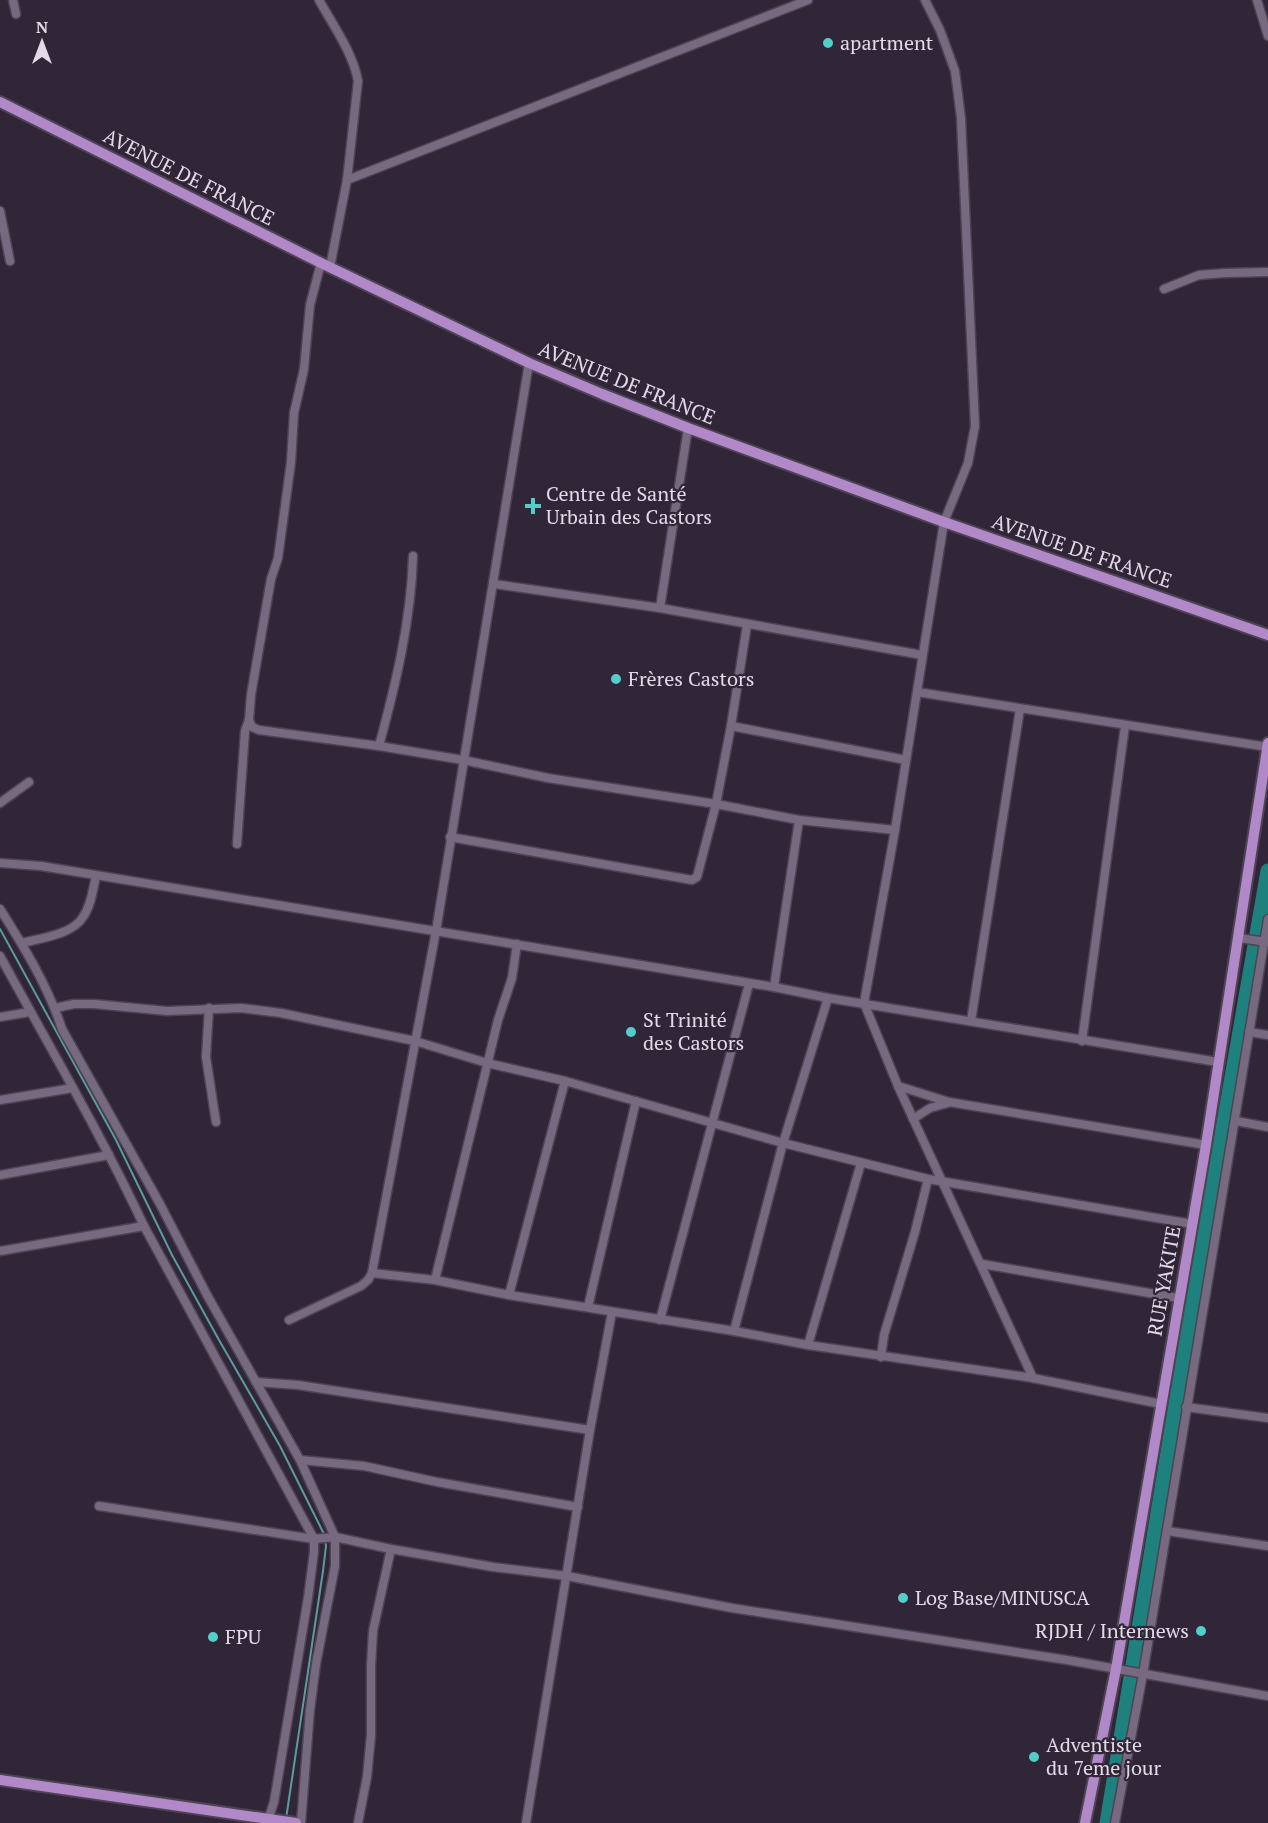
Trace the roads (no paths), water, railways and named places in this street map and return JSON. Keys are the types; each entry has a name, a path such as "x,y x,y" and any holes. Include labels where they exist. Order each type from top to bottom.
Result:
{"main road":[{"name":"AVENUE DE FRANCE","path":"0,102 326,265 529,363 688,428 944,522 1268,635"},
{"name":"RUE YAKITE","path":"1085,1823 1116,1669 1206,1145 1268,746"},
{"path":"0,1780 295,1823"}],"street":[{"path":"13,0 16,14"},
{"path":"237,844 245,731 249,720 251,695 271,579 278,558 291,462 294,412 304,369 310,305 326,265 347,180 358,81 357,72 347,50 319,0"},
{"path":"347,180 808,0"},
{"path":"925,0 940,30 955,71 962,118 975,426 968,463 944,522 895,830 864,1003 898,1086 1033,1378"},
{"path":"1257,0 1268,36"},
{"path":"0,211 10,261"},
{"path":"1164,289 1199,276 1268,272"},
{"path":"289,1320 361,1286 372,1273 436,931 529,363"},
{"path":"660,608 688,428"},
{"path":"379,746 394,693 403,646 411,594 413,556"},
{"path":"494,584 660,608 922,655"},
{"path":"450,837 692,880 697,877 716,804 747,625"},
{"path":"917,692 1125,726 1268,746"},
{"path":"971,1021 1020,709"},
{"path":"249,720 252,727 259,730 379,746 463,760 548,778 716,804 799,820 895,830"},
{"path":"731,726 906,760"},
{"path":"1082,1041 1125,726"},
{"path":"0,802 29,782"},
{"path":"774,987 799,820"},
{"path":"0,863 41,867 518,944 1082,1041 1218,1062"},
{"path":"22,943 62,932 76,925 84,916 96,876"},
{"path":"0,909 22,943 55,1008 62,1029 300,1460 335,1536 334,1566 310,1710 301,1823"},
{"path":"1114,1823 1143,1674 1268,919"},
{"path":"1238,938 1266,942"},
{"path":"435,1280 487,1063 512,978 518,944"},
{"path":"0,956 314,1539 308,1598 271,1820"},
{"path":"660,1320 748,984"},
{"path":"735,1331 783,1143 828,998"},
{"path":"55,1008 74,1004 94,1004 167,1011 242,1008 281,1013 415,1041 487,1063 565,1081 711,1124 928,1179 1192,1224"},
{"path":"209,1008 206,1057 216,1122"},
{"path":"0,1017 30,1012"},
{"path":"1249,1032 1268,1035"},
{"path":"509,1295 565,1081"},
{"path":"898,1086 949,1102 1206,1145"},
{"path":"0,1100 73,1088"},
{"path":"588,1307 636,1101"},
{"path":"913,1119 930,1108 949,1102"},
{"path":"1236,1121 1268,1127"},
{"path":"0,1175 109,1155"},
{"path":"808,1345 861,1163"},
{"path":"881,1357 884,1335 915,1232 928,1179"},
{"path":"0,1251 144,1226"},
{"path":"982,1264 1179,1298"},
{"path":"372,1273 435,1280 509,1295 881,1357 1033,1378 1161,1404"},
{"path":"526,1823 590,1430 612,1312"},
{"path":"256,1382 298,1385 590,1430"},
{"path":"1186,1407 1268,1418"},
{"path":"300,1460 364,1466 437,1482 578,1507"},
{"path":"99,1506 314,1539 335,1536 391,1549 493,1567 567,1576 732,1608 1116,1669 1268,1696"},
{"path":"1167,1530 1268,1546"},
{"path":"358,1823 367,1777 371,1735 373,1631 391,1549"}],"waterway":[{"path":"1107,1823 1193,1300 1268,871"},
{"path":"0,929 116,1140 172,1255 280,1446 324,1534"},
{"path":"286,1819 323,1571 325,1540"}],"place":[{"name":"apartment","path":"828,43"},
{"name":"Centre de Santé Urbain des Castors","path":"533,506"},
{"name":"Frères Castors","path":"616,679"},
{"name":"St Trinité des Castors","path":"631,1032"},
{"name":"Log Base/MINUSCA","path":"903,1598"},
{"name":"RJDH / Internews","path":"1201,1631"},
{"name":"FPU","path":"213,1637"},
{"name":"Adventiste du 7eme jour","path":"1034,1757"}]}
